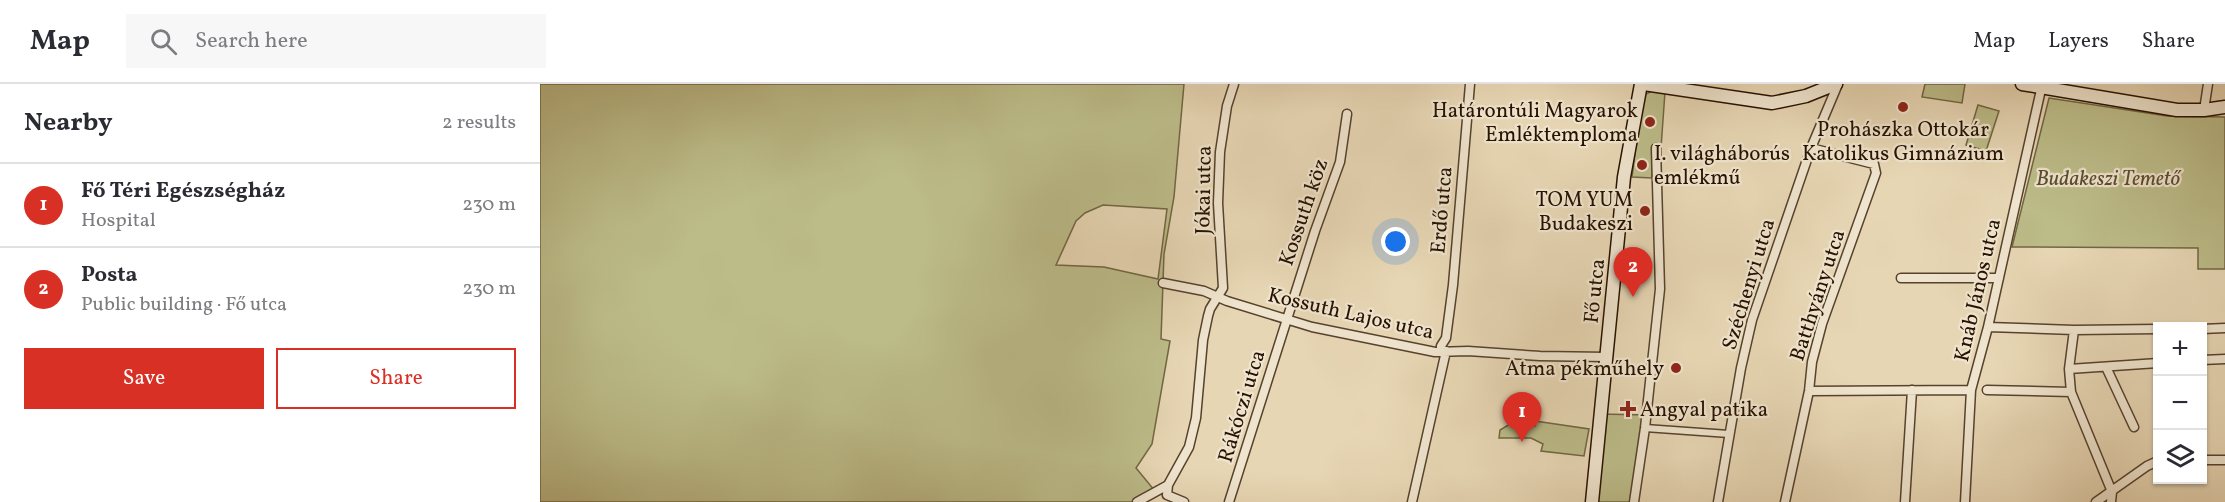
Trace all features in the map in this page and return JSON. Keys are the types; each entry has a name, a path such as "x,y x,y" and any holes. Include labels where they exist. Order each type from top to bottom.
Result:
{"main road":[{"path":"1642,84 1772,103 1806,96 1837,84"},
{"name":"Fő utca","path":"1592,502 1624,177 1642,84"},
{"path":"2022,84 2154,107 2204,110 2225,107"}],"street":[{"name":"Jókai utca","path":"1168,485 1189,447 1196,418 1203,340 1210,309 1223,288 1218,203 1220,152 1227,106 1234,84"},
{"name":"Erdő utca","path":"1446,351 1451,345 1446,338 1453,285 1470,84"},
{"name":"Széchenyi utca","path":"1718,502 1752,320 1811,148 1837,84"},
{"path":"2204,110 2208,84"},
{"name":"Knáb János utca","path":"1965,502 1971,390 1988,327 2042,86"},
{"name":"Kossuth köz","path":"1286,320 1340,162 1347,114"},
{"path":"1634,502 1645,428 1660,289 1656,148"},
{"name":"Batthyány utca","path":"1785,502 1809,391 1812,362 1822,324 1876,173 1874,164 1811,148"},
{"path":"1901,278 1999,278"},
{"name":"Kossuth Lajos utca","path":"1163,283 1204,291 1286,320 1333,332 1446,351 1607,357"},
{"name":"Rákóczi utca","path":"1229,502 1286,320"},
{"path":"1988,327 2074,330 2153,329"},
{"path":"2207,329 2225,328"},
{"path":"2074,330 2069,369 2071,392 2112,492 2111,502"},
{"path":"1412,502 1446,351"},
{"path":"2207,360 2225,359"},
{"path":"2069,369 2153,363"},
{"path":"2106,367 2134,427"},
{"path":"1905,502 1912,390"},
{"path":"1809,391 1971,390"},
{"path":"1988,390 2071,392"},
{"path":"1645,428 1729,434"},
{"path":"2207,460 2225,460"},
{"path":"2096,502 2153,463"},
{"path":"1137,502 1168,485"},
{"path":"1168,485 1167,495 1184,502"}],"green space":[{"path":"540,84 1184,84 1174,197 1164,254 1161,339 1170,341 1152,444 1136,468 1155,491 1137,502 540,502","holes":["1103,205 1167,209 1158,279 1104,267 1056,265 1076,221 1085,213"]},
{"path":"1925,84 1965,84 1962,103 1922,97"},
{"path":"1652,91 1665,92 1661,148 1653,150 1652,178 1632,177 1641,104 1644,95"},
{"name":"Budakeszi Temető","path":"2049,98 2167,116 2225,117 2225,269 2198,269 2198,248 2012,247"},
{"path":"1978,105 1999,111 1986,151 1966,145"},
{"path":"1600,414 1646,415 1634,502 1592,502"},
{"path":"1535,421 1589,429 1584,456 1541,451 1543,444 1531,438 1499,438 1500,430 1510,424 1535,426"}],"place":[{"name":"Prohászka Ottokár Katolikus Gimnázium","path":"1903,107"},
{"name":"Határontúli Magyarok Emléktemploma","path":"1650,122"},
{"name":"I. világháborús emlékmű","path":"1642,165"},
{"name":"TOM YUM Budakeszi","path":"1645,211"},
{"name":"Posta","path":"1633,297"},
{"name":"Atma pékműhely","path":"1676,368"},
{"name":"Angyal patika","path":"1628,409"},
{"name":"Fő Téri Egészségház","path":"1522,442"}]}
